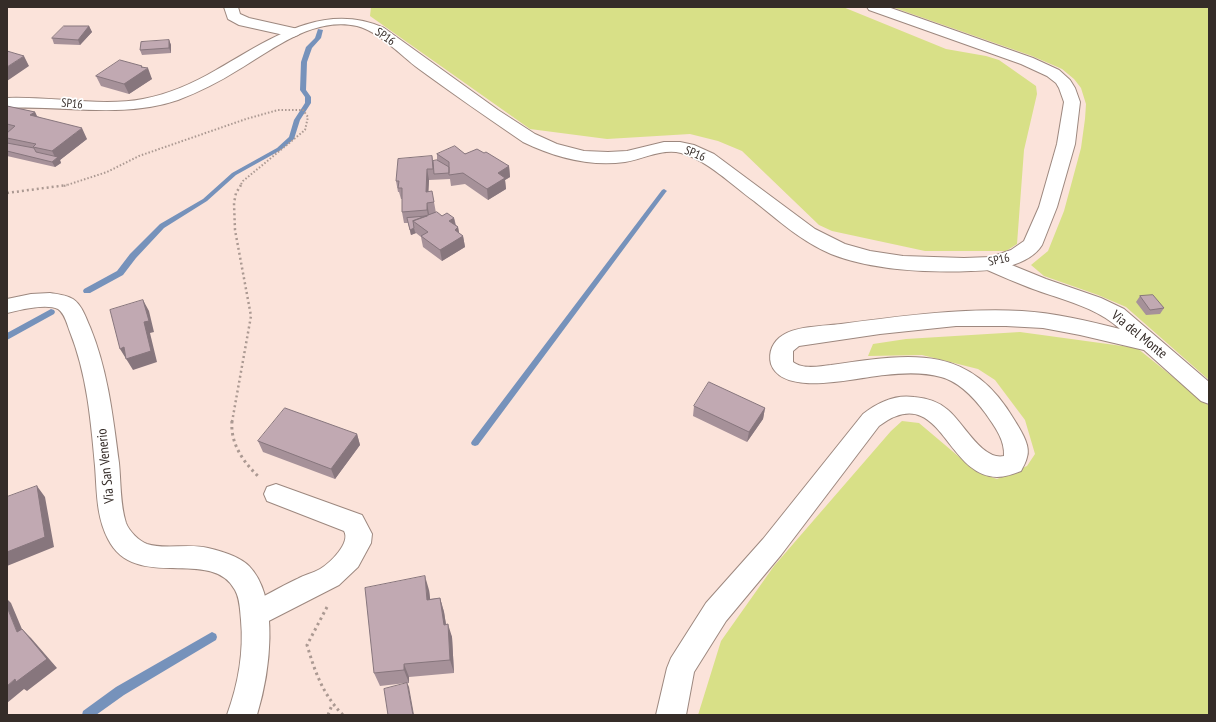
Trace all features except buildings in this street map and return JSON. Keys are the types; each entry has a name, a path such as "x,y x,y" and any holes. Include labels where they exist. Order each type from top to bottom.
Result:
{"street":[{"path":"231,7 232,16 244,22 293,32"},
{"name":"SP16","path":"7,103 50,102 126,106 161,100 224,72 293,32 308,26 344,21 364,24 377,30 432,71 529,138 543,146 583,158 621,157 664,147 678,147 691,150 708,158 808,233 838,249 870,258 902,263 935,265 992,264 1018,255 1032,245 1048,207 1066,144 1072,102 1067,88 1062,80 1053,72 1027,61 874,7"},
{"name":"Via del Monte","path":"992,264 1039,284 1094,303 1117,314 1209,395"},
{"name":"Via San Venerio","path":"7,306 37,300 49,300 61,303 71,308 86,341 96,380 107,468 108,502 118,533 131,550 144,556 196,557 222,564 239,574 248,588 255,615 255,648 252,678 242,715"},
{"path":"671,715 681,668 716,612 772,547 871,420 883,410 898,405 916,406 930,409 944,420 977,458 991,466 1002,467 1012,464 1017,455 1012,435 987,398 970,381 954,372 933,367 901,365 820,375 797,375 786,369 781,358 782,348 791,340 804,336 929,320 1007,318 1075,326 1152,344"},
{"path":"255,615 330,577 349,559 358,543 360,534 353,523 276,494"}],"path":[{"path":"7,192 63,186 107,172 139,156 246,119 278,110 303,110 308,117 305,130 243,182 236,193 234,203 235,230 250,316 232,423 236,448 248,468 276,494"},
{"path":"330,577 327,607 307,645 316,678 332,705 343,715"},
{"path":"328,715 332,705"}],"green space":[{"path":"371,7 843,7 946,49 986,56 999,60 1036,86 1037,94 1024,150 1017,244 1006,251 925,251 832,231 819,225 742,151 718,141 690,134 607,139 530,129 370,16"},
{"path":"892,7 1209,7 1209,380 1126,307 1098,295 1044,276 1031,265 1048,251 1064,211 1081,148 1086,104 1081,88 1074,79 1062,69 1032,56"},
{"path":"1020,332 1137,348 1209,406 1209,715 698,715 721,641 774,566 891,431 902,421 919,423 977,472 997,479 1027,466 1035,454 1025,420 995,380 978,369 922,355 868,356 873,344 906,339"}],"waterway":[{"path":"87,291 120,273 133,256 162,226 205,200 234,174 279,149 292,138 297,120 308,103 308,97 303,90 304,62 309,47 318,38 320,30"},
{"path":"475,443 664,191"},
{"path":"7,337 51,312"},
{"path":"87,715 120,691 212,637"}]}
